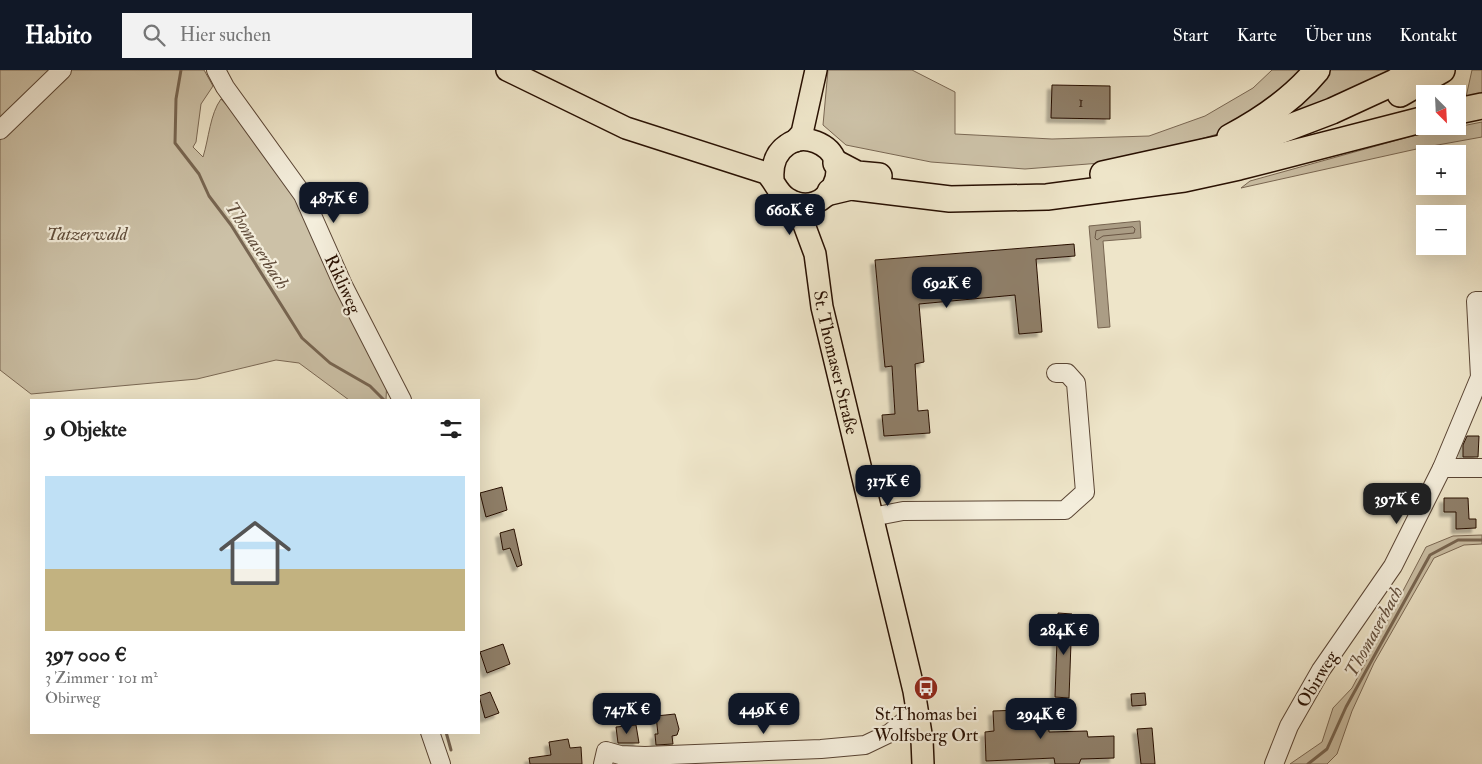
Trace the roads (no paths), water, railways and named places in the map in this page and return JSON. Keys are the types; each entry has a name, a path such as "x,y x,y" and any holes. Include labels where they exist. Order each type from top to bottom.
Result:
{"highway":[{"path":"1199,153 1258,121 1284,102 1317,70"},
{"path":"836,163 858,174 953,184 1053,181 1122,171 1253,141 1332,112 1395,82 1414,70"},
{"path":"1134,186 1275,147 1392,98 1442,70"},
{"path":"1466,109 1482,106"},
{"path":"825,196 851,187 950,198 1047,197 1184,179 1239,168 1416,121"}],"main road":[{"path":"507,70 626,128 766,173 773,179 784,197 796,203 808,204 825,196 837,178 836,163 828,148 812,140 755,157 718,156"},
{"path":"773,179 772,170 787,147 802,133 814,80"},
{"path":"814,80 817,135 821,144"},
{"name":"St. Thomaser Straße","path":"825,196 816,208 815,254 822,307 918,710 923,764"},
{"name":"St. Thomaser Straße","path":"796,203 815,254"}],"street":[{"path":"0,130 62,70"},
{"name":"Rikliweg","path":"216,70 225,87 303,195 343,285 401,399"},
{"name":"Obirweg","path":"1274,764 1289,726 1321,670 1393,566 1442,468 1480,377 1476,300 1482,301"},
{"path":"872,517 903,511 1065,510 1085,492 1076,383 1067,373 1056,373"},
{"path":"1442,468 1482,468"},
{"path":"603,764 606,750 620,755 702,759 865,744 890,733 918,710"},
{"path":"431,734 441,764"}],"water":[{"path":"1140,221 1141,238 1103,241 1110,327 1098,328 1089,226"}],"waterway":[{"name":"Thomaserbach","path":"181,70 176,99 175,143 199,174 209,196 231,225 302,338 330,363 370,386 383,399"},
{"name":"Thomaserbach","path":"1308,764 1327,749 1346,707 1430,555 1458,540 1482,540"},
{"name":"Thomaserbach","path":"447,734 451,750"}],"place":[{"name":"St.Thomas bei Wolfsberg Ort","path":"926,688"}],"park label":[{"name":"Tatzerwald","path":"87,234"}]}
